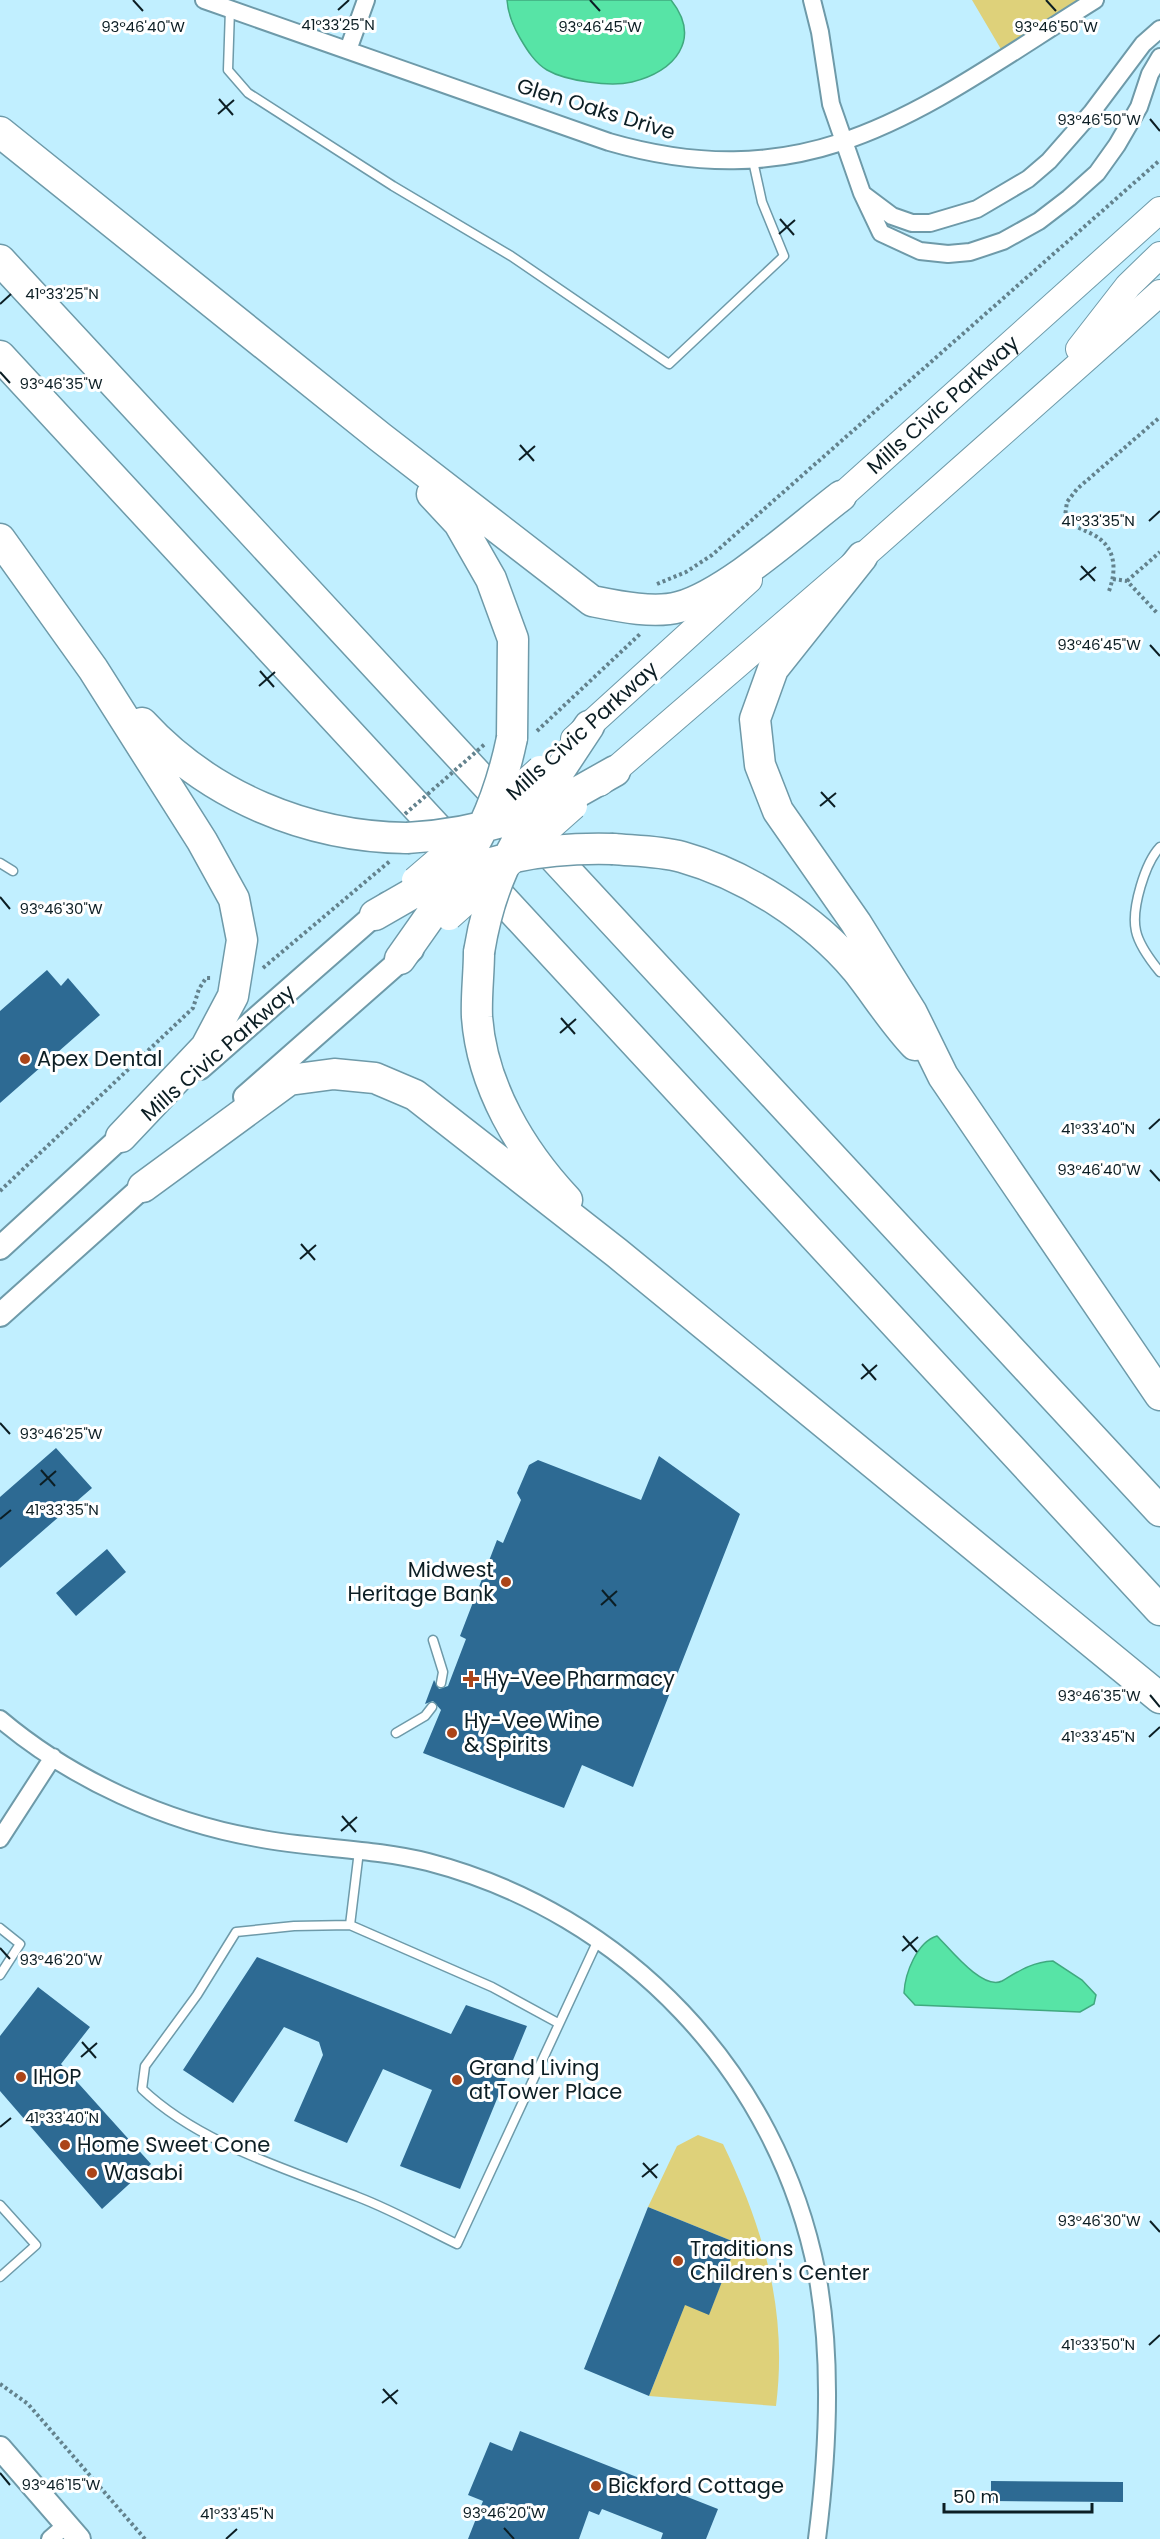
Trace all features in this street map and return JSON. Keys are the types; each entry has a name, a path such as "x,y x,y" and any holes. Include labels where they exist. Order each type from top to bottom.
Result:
{"highway":[{"path":"0,132 380,437 592,601 628,608 678,607 717,591 841,496"},
{"path":"0,260 1160,1511"},
{"path":"0,356 1160,1610"},
{"path":"380,437 459,523 491,579 513,639 512,738 504,777 458,873 431,898 400,959"},
{"path":"0,539 93,669 202,841 234,899 242,940 232,996 206,1047 121,1137"},
{"path":"862,557 772,669 755,719 760,765 778,811 888,973 912,1013 943,1076 1160,1395"},
{"path":"93,669 165,748 208,779 255,806 313,826 386,837 442,836 482,824 533,813"},
{"path":"589,726 558,789 533,813 485,913 479,952 477,1018 489,1076 510,1125 560,1192 616,1253"},
{"path":"558,789 615,771"},
{"path":"458,873 569,848 614,849 681,856 742,881 806,920 855,969 898,1028 943,1076"},
{"path":"375,915 431,898"},
{"path":"143,1188 289,1080 334,1074 375,1078 415,1095 616,1253 1160,1698"}],"main road":[{"name":"Mills Civic Parkway","path":"589,726 1160,210"},
{"path":"1041,399 1128,286 1160,255"},
{"path":"615,771 862,557 1160,293"},
{"name":"Mills Civic Parkway","path":"431,898 482,824 558,789"},
{"path":"431,898 508,861 558,789"},
{"name":"Mills Civic Parkway","path":"0,1248 121,1137 375,915"},
{"path":"0,1315 400,959"},
{"path":"0,2448 65,2534"}],"street":[{"name":"Glen Oaks Drive","path":"204,0 649,153 691,160 753,161 812,152 843,144 893,123 1095,0"},
{"path":"348,50 366,0"},
{"path":"812,0 820,32 831,104 843,144 862,193 881,233 920,251 948,254 970,252 1003,241 1039,220 1097,173 1138,107 1150,74 1160,57"},
{"path":"862,193 892,216 912,223 930,223 977,208 1028,179 1049,161 1092,112 1143,44 1160,29"},
{"path":"0,1719 53,1757 113,1790 201,1825 254,1838 426,1862 473,1876 523,1895 598,1939 647,1977 686,2013 750,2098 786,2170 807,2230 817,2276 823,2322 826,2462 817,2539"},
{"path":"0,1839 53,1757"}],"lane":[{"path":"230,9 228,70 248,93 393,186 511,256 669,364 784,256 762,202 753,161"},
{"path":"1160,847 1149,859 1137,906 1136,930 1160,972"},
{"path":"0,863 13,871"},
{"path":"433,1640 443,1672 441,1683"},
{"path":"396,1733 426,1716 432,1707"},
{"path":"350,1925 358,1851"},
{"path":"558,2023 492,1987 350,1925 294,1926 236,1932 197,1995 145,2066 142,2089 165,2111 254,2157 361,2198 457,2244 598,1939"},
{"path":"0,1928 20,1944 0,1975"},
{"path":"0,2205 36,2245 0,2277"}],"path":[{"path":"386,837 400,819 493,738 527,739 555,717 645,628 650,590 657,584 686,572 712,555 1160,160"},
{"path":"1109,591 1113,579 1114,562 1111,551 1095,535 1070,524 1065,516 1067,502 1077,489 1160,417"},
{"path":"1127,581 1160,552"},
{"path":"1113,579 1127,581 1158,614"},
{"path":"0,2384 28,2404 145,2539"}],"shaded area":[{"path":"507,0 671,0 680,14 684,28 684,40 679,52 671,62 647,77 623,83 576,80 555,74 535,60 517,34 508,11"},
{"path":"972,0 1079,0 1005,56"},
{"path":"937,1936 967,1967 986,1980 994,1982 1002,1981 1032,1965 1053,1961 1082,1980 1096,1995 1094,2004 1080,2012 915,2005 904,1993 907,1976 918,1951 930,1939"},
{"path":"698,2135 723,2144 738,2176 761,2239 769,2271 779,2337 776,2406 649,2396 677,2325 613,2299 619,2279 709,2314 737,2243 648,2207 677,2146"}],"building":[{"name":"Apex Dental","path":"47,970 61,986 68,978 100,1015 0,1103 0,1011"},
{"path":"56,1448 92,1488 0,1568 0,1497"},
{"path":"659,1456 740,1514 633,1787 582,1765 564,1808 423,1753 441,1710 433,1701 425,1704 434,1680 439,1689 448,1686 466,1639 460,1636 497,1540 503,1543 521,1500 517,1493 529,1465 538,1460 641,1500"},
{"path":"107,1549 126,1572 76,1616 56,1593"},
{"name":"Grand Living at Tower Place","path":"257,1957 451,2034 466,2005 527,2026 460,2189 400,2166 432,2090 383,2069 347,2143 294,2121 323,2055 319,2042 284,2027 233,2103 183,2070"},
{"path":"38,1987 90,2027 61,2064 151,2164 102,2209 0,2091 0,2036"},
{"path":"648,2207 737,2243 709,2315 685,2305 649,2396 584,2369"},
{"name":"Bickford Cottage","path":"520,2431 718,2509 706,2539 661,2539 663,2533 602,2509 599,2515 589,2511 579,2539 468,2539 483,2501 468,2495 490,2442 512,2451"},
{"path":"991,2481 1123,2482 1123,2502 991,2501"}],"place":[{"name":"Apex Dental","path":"25,1059"},
{"name":"Midwest Heritage Bank","path":"506,1582"},
{"name":"Hy-Vee Pharmacy","path":"471,1679"},
{"name":"Hy-Vee Wine & Spirits","path":"452,1733"},
{"name":"IHOP","path":"21,2077"},
{"name":"Grand Living at Tower Place","path":"457,2080"},
{"name":"Home Sweet Cone","path":"65,2145"},
{"name":"Wasabi","path":"92,2173"},
{"name":"Traditions Children's Center","path":"678,2261"},
{"name":"Bickford Cottage","path":"596,2486"}]}
